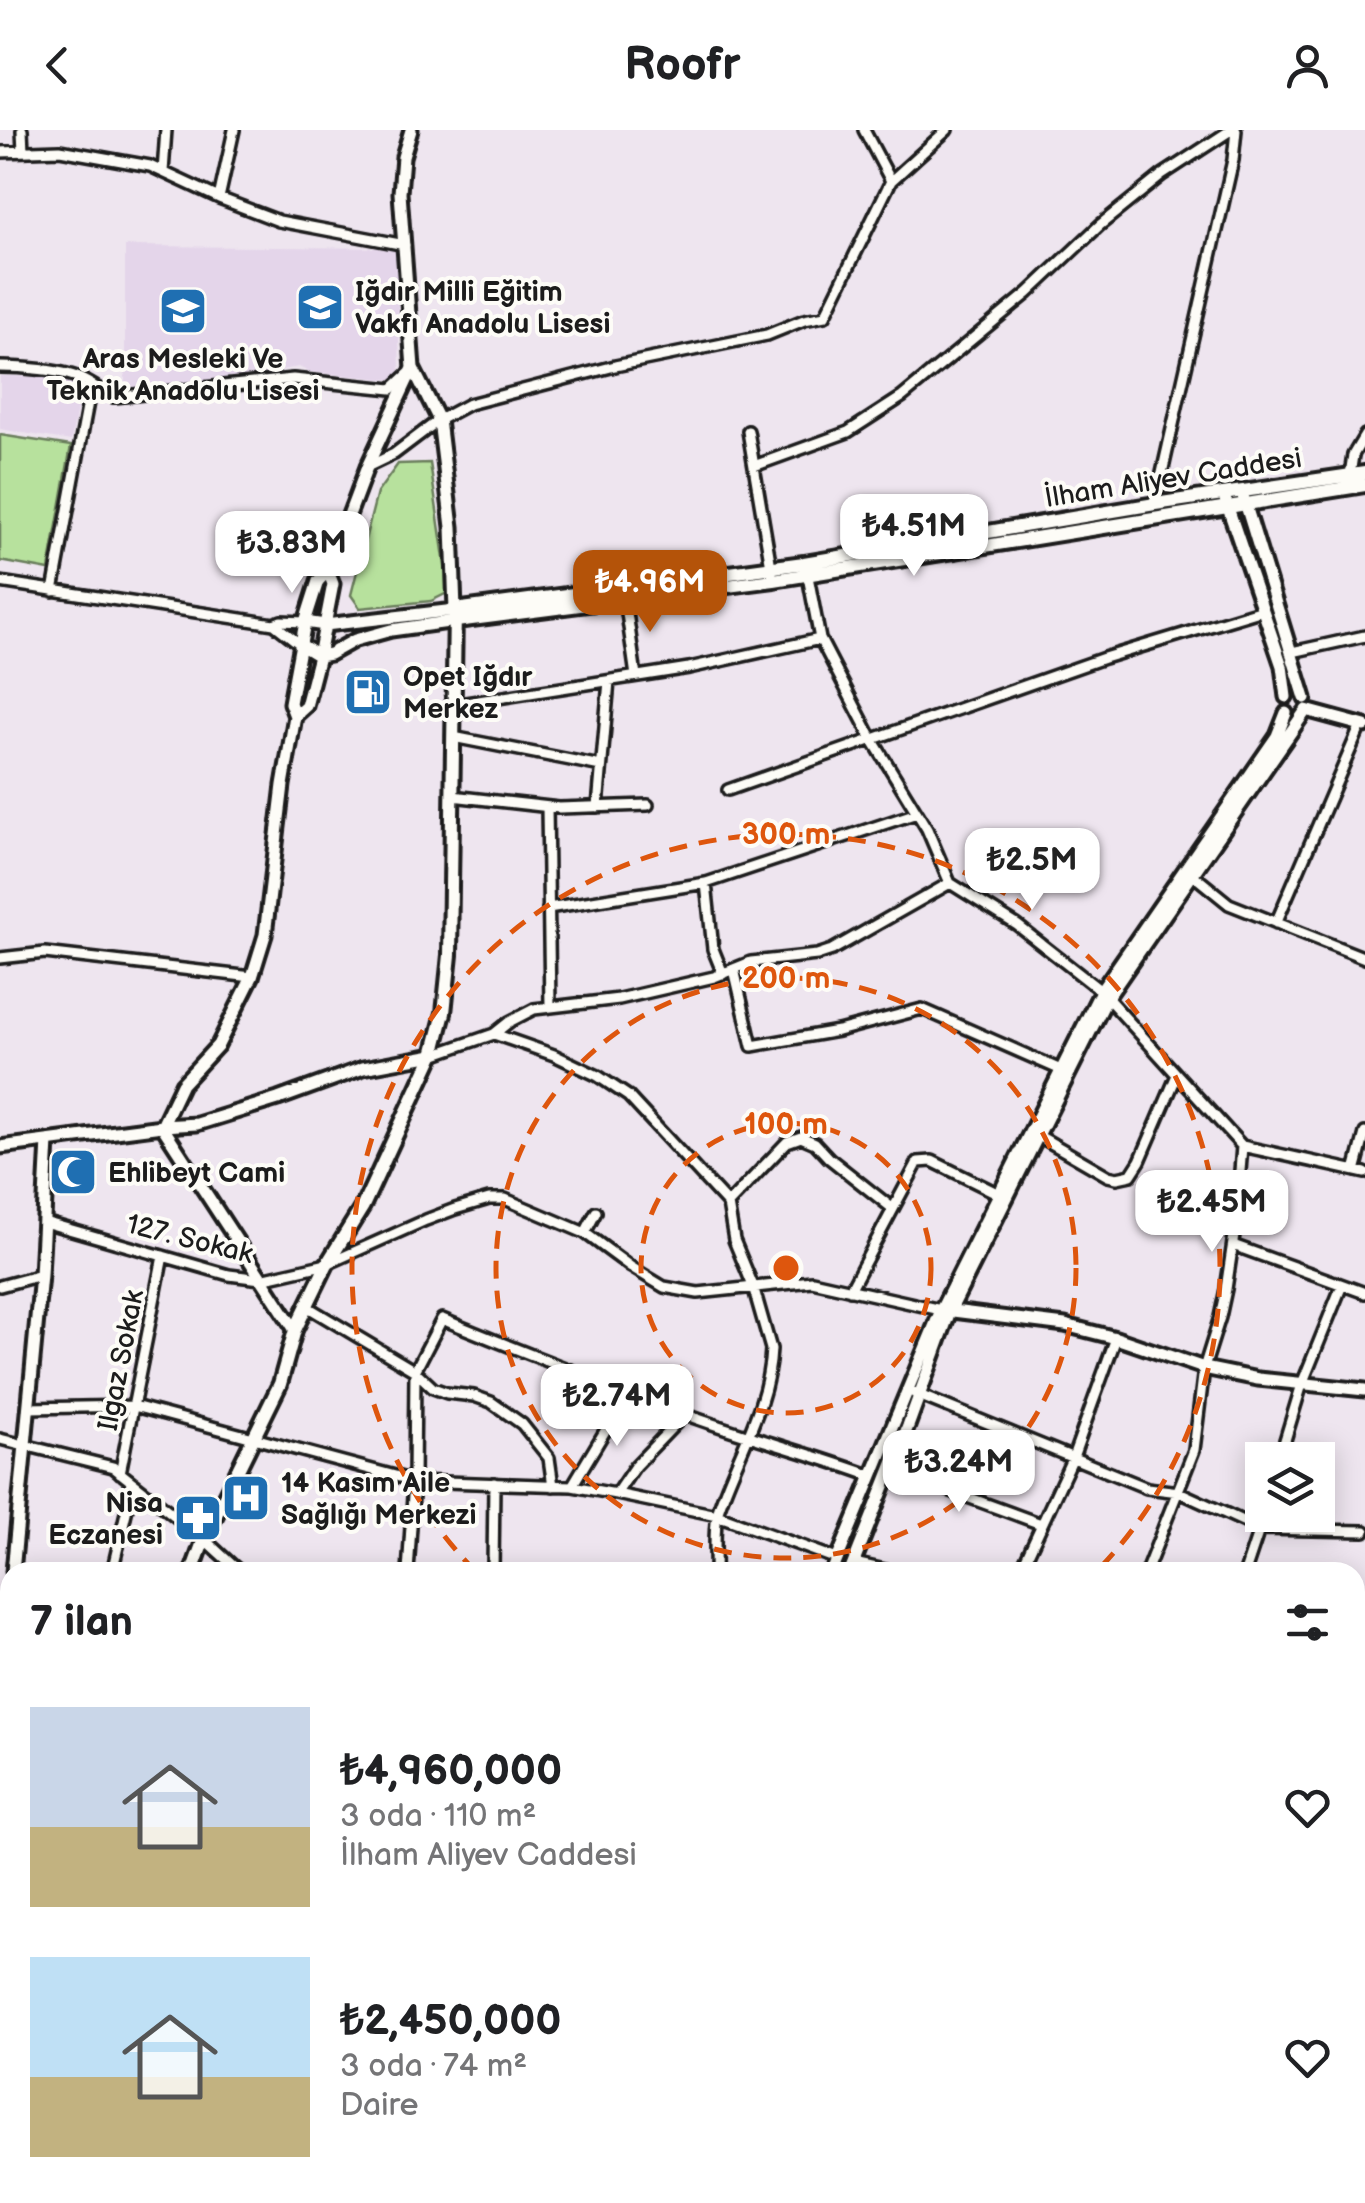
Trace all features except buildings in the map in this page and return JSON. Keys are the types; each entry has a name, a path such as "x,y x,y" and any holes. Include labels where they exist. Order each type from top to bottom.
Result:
{"main road":[{"name":"İlham Aliyev Caddesi","path":"1244,498 1358,474"},
{"name":"İlham Aliyev Caddesi","path":"806,569 1155,504 1365,484"},
{"name":"İlham Aliyev Caddesi","path":"456,615 806,569 1225,500"},
{"name":"İlham Aliyev Caddesi","path":"456,615 625,599 772,573"},
{"path":"196,1562 280,1384 294,1330 327,1264 363,1206 433,1055 444,1013 450,955 456,615"}],"street":[{"path":"22,130 23,151"},
{"path":"163,172 166,130"},
{"path":"219,198 234,130"},
{"path":"411,130 400,175 414,368 439,420 452,528 456,615"},
{"path":"864,130 891,181"},
{"path":"367,466 394,454 439,420 470,404 616,366 767,335 825,316 891,181 947,130"},
{"path":"754,466 848,432 902,397 1162,175 1234,130"},
{"path":"1155,504 1233,160 1234,130"},
{"path":"0,152 60,150 150,166 279,221 404,244"},
{"path":"0,367 76,376 114,397 293,379 392,389 414,368"},
{"path":"162,1126 182,1084 218,1045 252,977 264,935 295,716 290,703 305,622 318,581 328,571 367,466 414,368"},
{"path":"54,591 90,386"},
{"path":"748,432 772,573"},
{"path":"1358,474 1353,455 1365,435"},
{"path":"946,1310 1039,1136 1104,994 1192,874 1305,707 1244,498"},
{"path":"1225,500 1282,666 1286,697 1283,706 1293,717 1305,707"},
{"path":"806,569 820,639 872,739 927,829 950,883 1017,925 1104,994 1242,1146 1360,1172 1365,1133"},
{"path":"295,716 306,706 319,656 333,584 328,571"},
{"path":"0,582 274,624 282,621 325,625 456,615"},
{"path":"625,599 636,676"},
{"path":"728,790 1104,658 1263,610"},
{"path":"274,624 319,656 355,640 456,615"},
{"path":"1292,652 1365,636"},
{"path":"453,704 689,668 820,639"},
{"path":"598,807 609,680"},
{"path":"1276,923 1363,725 1305,707 1295,693 1286,697"},
{"path":"836,1562 999,1194 1061,1070 1104,994 1277,736 1286,713"},
{"path":"453,737 601,766"},
{"path":"452,796 547,807 648,805"},
{"path":"547,807 550,1006"},
{"path":"548,908 706,882 917,813"},
{"path":"1192,874 1229,904 1365,958"},
{"path":"706,882 712,948 723,974"},
{"path":"0,1147 197,1124 363,1068 433,1055 494,1034 534,1009 619,999 723,974 751,962 816,955 832,950 950,883"},
{"path":"0,958 45,953 252,977"},
{"path":"734,969 752,1046 838,1031 922,1009 1061,1070"},
{"path":"494,1034 554,1055 628,1096 728,1204 734,1240 753,1286 770,1358 766,1384 716,1515 715,1562"},
{"path":"1039,1136 1108,1176 1131,1174 1177,1074"},
{"path":"162,1126 294,1330"},
{"path":"728,1204 787,1142 800,1137 815,1143 892,1208"},
{"path":"14,1562 41,1275 48,1141"},
{"path":"1150,1562 1194,1450 1204,1368 1220,1318 1233,1245 1242,1146"},
{"path":"850,1290 918,1162 932,1161 999,1194"},
{"name":"127. Sokak","path":"44,1222 229,1275 261,1279 327,1264 426,1220 490,1199 505,1200 585,1233 664,1287 698,1293 812,1281 946,1310"},
{"path":"585,1233 596,1212"},
{"path":"1233,1245 1365,1293"},
{"name":"Ilgaz Sokak","path":"120,1473 163,1256"},
{"path":"0,1286 41,1275"},
{"path":"1285,1442 1302,1384 1342,1285"},
{"path":"306,1306 416,1371 433,1388 490,1402 522,1424 549,1458 552,1486"},
{"path":"946,1310 1065,1324 1204,1368 1258,1379 1365,1390"},
{"path":"409,1562 416,1371 442,1319 684,1414 872,1476"},
{"path":"1024,1562 1073,1457 1116,1338"},
{"path":"572,1486 629,1392"},
{"path":"913,1393 1147,1488 1180,1492 1245,1521"},
{"path":"854,1562 891,1469 913,1393"},
{"path":"28,1408 134,1406 414,1481 572,1486 616,1494 716,1515 837,1559"},
{"path":"616,1494 635,1466 684,1414"},
{"path":"0,1439 113,1468 229,1562"},
{"path":"891,1469 1041,1524"},
{"path":"114,1562 133,1482"},
{"path":"493,1562 494,1483"},
{"path":"1335,1531 1365,1532"},
{"path":"1248,1562 1259,1532"}],"shaded area":[{"path":"125,246 396,248 400,371 394,380 309,372 299,367 125,388"},
{"path":"0,376 52,377 81,387 71,441 0,429"}],"green space":[{"path":"0,435 71,446 49,570 0,561"},
{"path":"430,463 449,592 431,601 360,608 351,595 377,493 398,464"}],"place":[{"name":"Iğdır Milli Eğitim Vakfı Anadolu Lisesi","path":"320,307"},
{"name":"Aras Mesleki Ve Teknik Anadolu Lisesi","path":"183,311"},
{"name":"Opet Iğdır Merkez","path":"368,692"},
{"name":"Ehlibeyt Cami","path":"73,1172"},
{"name":"14 Kasım Aile Sağlığı Merkezi","path":"246,1498"},
{"name":"Nisa Eczanesi","path":"198,1518"}]}
